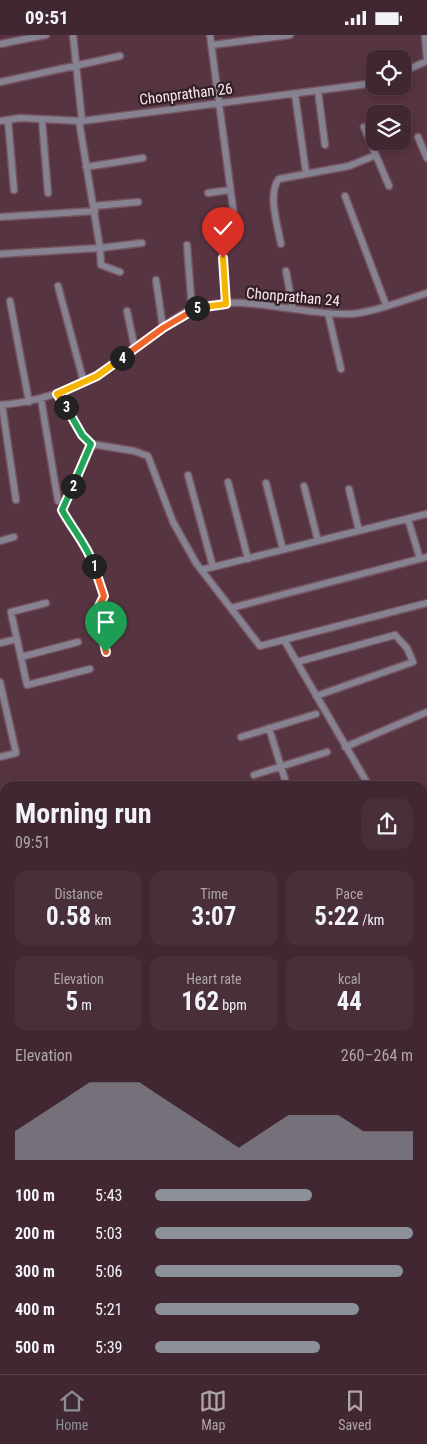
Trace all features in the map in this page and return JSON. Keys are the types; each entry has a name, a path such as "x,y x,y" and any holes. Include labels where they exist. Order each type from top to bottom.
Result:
{"street":[{"path":"0,44 46,35"},
{"path":"73,35 86,167 95,209 102,265 120,272"},
{"path":"210,35 236,223"},
{"path":"212,45 290,35"},
{"path":"411,68 427,61 425,35"},
{"path":"0,82 120,56"},
{"name":"Chonprathan 26","path":"0,121 20,118 81,121 366,84"},
{"path":"318,91 325,145"},
{"path":"295,93 306,173"},
{"path":"8,120 14,190"},
{"path":"42,120 48,193"},
{"path":"364,127 389,186"},
{"path":"418,137 427,158"},
{"path":"281,244 273,202 276,182 283,177 349,167 376,155"},
{"path":"86,167 142,158"},
{"path":"208,193 230,190"},
{"path":"345,196 386,305"},
{"path":"0,217 95,209 138,202"},
{"path":"0,255 142,243"},
{"path":"187,245 192,309"},
{"path":"223,258 226,304"},
{"path":"286,271 293,309"},
{"path":"156,280 163,328"},
{"path":"58,286 84,383"},
{"name":"Chonprathan 24","path":"1,405 41,399 84,383 192,309 214,304 257,304 348,314 427,293"},
{"path":"10,301 29,402"},
{"path":"127,311 135,349"},
{"path":"328,313 341,369"},
{"path":"57,394 82,435 91,444 134,451 148,456 173,522 201,571 260,646 427,603"},
{"path":"41,399 58,501"},
{"path":"1,405 16,500"},
{"path":"91,444 62,510 88,550 104,596 97,610 106,652"},
{"path":"188,475 213,567"},
{"path":"228,482 248,559"},
{"path":"266,483 284,550"},
{"path":"304,486 318,541"},
{"path":"349,489 359,531"},
{"path":"201,571 426,514"},
{"path":"408,519 420,559"},
{"path":"0,541 14,537"},
{"path":"231,608 427,557"},
{"path":"46,603 11,612 28,685 90,669"},
{"path":"297,663 395,635 412,657 413,663 316,696"},
{"path":"0,643 17,639"},
{"path":"284,640 366,781"},
{"path":"21,657 78,642"},
{"path":"0,682 16,753 0,757"},
{"path":"346,747 427,712"},
{"path":"241,737 316,714"},
{"path":"270,728 286,781"},
{"path":"254,775 327,752"}],"route":[{"path":"106,652 97,610 104,596 88,550 62,510 91,444 82,435 57,394 97,376 192,309 214,304 226,304 223,258"}]}
